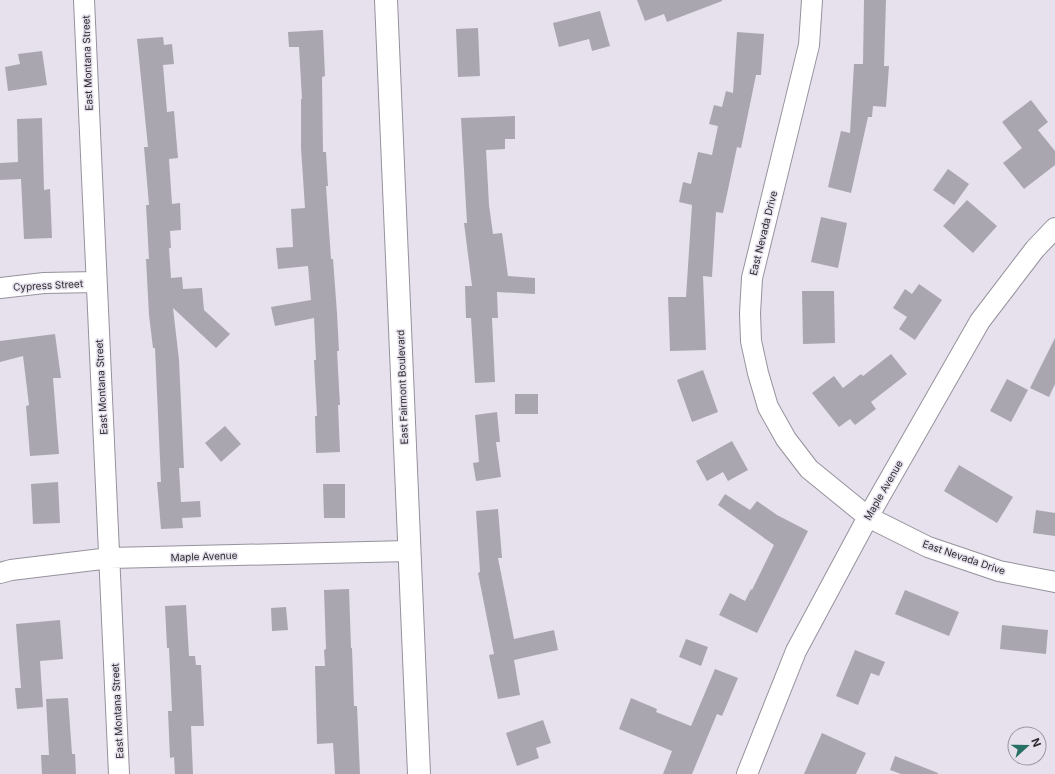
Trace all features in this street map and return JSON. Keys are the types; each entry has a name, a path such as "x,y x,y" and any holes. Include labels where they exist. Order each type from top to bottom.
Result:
{"street":[{"name":"East Montana Street","path":"84,0 119,774"},
{"name":"East Fairmont Boulevard","path":"386,0 419,774"},
{"name":"East Nevada Drive","path":"812,0 809,45 752,278 750,313 751,341 768,407 786,439 809,469 868,516 935,549 999,571 1055,582"},
{"name":"Maple Avenue","path":"747,774 796,652 868,516 980,321 1035,249 1055,228"},
{"name":"Cypress Street","path":"0,288 44,283 96,282"},
{"name":"Maple Avenue","path":"0,573 11,570 110,558 409,551"}],"building":[{"path":"637,0 722,1 667,22 664,14 645,21"},
{"path":"864,0 886,0 884,66 889,66 886,107 873,106 872,117 868,117 851,193 828,187 841,131 850,133 854,64 863,64"},
{"path":"600,11 610,46 592,51 589,39 559,47 553,23"},
{"path":"478,28 480,76 458,77 456,29"},
{"path":"323,30 325,76 322,77 323,152 326,152 328,186 326,186 331,259 333,259 337,313 340,452 316,453 315,416 317,416 314,360 316,360 314,318 275,326 271,307 311,300 308,266 278,269 276,248 293,247 291,209 305,208 301,148 302,99 299,47 289,47 288,32"},
{"path":"737,32 764,34 761,75 756,75 741,148 737,147 723,213 716,212 712,277 703,276 706,350 670,351 668,297 686,297 692,205 679,202 683,182 691,184 698,152 712,155 718,126 709,124 714,105 722,107 726,91 733,93"},
{"path":"163,37 164,45 172,44 174,64 163,65 167,112 174,111 178,158 169,159 172,204 180,203 181,230 170,231 171,248 169,248 171,278 182,277 183,289 202,288 204,310 230,334 216,348 173,308 179,360 184,468 179,468 181,502 200,501 201,517 182,518 183,528 161,529 157,482 161,482 155,348 153,348 149,315 146,259 149,259 146,205 149,205 144,147 148,147 137,39"},
{"path":"42,51 47,85 8,91 5,67 20,64 18,54"},
{"path":"1031,100 1048,122 1038,130 1055,151 1055,165 1024,189 1003,163 1022,148 1002,122"},
{"path":"515,116 515,139 505,139 505,149 486,150 489,205 493,234 502,233 508,276 535,278 535,294 497,292 498,318 492,318 495,382 475,383 471,318 466,318 465,286 472,286 464,223 467,223 461,118"},
{"path":"42,118 44,190 50,189 52,238 24,239 21,179 0,180 0,163 18,162 17,119"},
{"path":"948,169 969,184 954,205 933,190"},
{"path":"967,200 997,226 973,253 943,226"},
{"path":"821,217 847,223 838,268 811,262"},
{"path":"919,284 942,300 915,340 899,329 907,317 893,308 905,289 912,294"},
{"path":"802,291 834,291 835,343 803,344"},
{"path":"55,334 61,378 53,378 59,454 30,456 26,406 29,405 23,356 0,362 0,341"},
{"path":"1055,338 1055,384 1049,397 1030,388"},
{"path":"891,354 907,374 871,402 876,409 855,425 850,419 839,427 812,393 834,376 843,388 861,374 863,376"},
{"path":"703,370 718,412 692,422 677,380"},
{"path":"1007,379 1028,390 1011,422 990,411"},
{"path":"515,394 538,394 538,414 515,414"},
{"path":"497,412 500,442 496,442 501,477 476,481 473,463 479,462 475,415"},
{"path":"225,426 241,444 221,462 205,443"},
{"path":"732,441 748,470 728,481 723,472 707,481 696,461"},
{"path":"959,465 1013,497 997,523 944,491"},
{"path":"58,482 60,523 33,524 31,484"},
{"path":"323,484 345,484 345,518 324,518"},
{"path":"725,494 750,510 757,501 777,515 808,531 757,633 719,615 730,593 745,601 774,545 718,505"},
{"path":"498,509 502,558 498,558 514,639 554,630 558,650 514,660 520,695 498,699 489,655 494,654 478,573 480,572 476,511"},
{"path":"1036,510 1055,513 1055,536 1033,533"},
{"path":"349,589 354,706 357,706 360,774 335,774 333,743 317,744 315,666 325,666 324,650 326,649 324,590"},
{"path":"905,590 959,612 949,636 895,614"},
{"path":"186,605 189,656 195,656 196,665 201,665 204,726 191,726 193,774 175,774 174,757 170,758 168,711 172,711 165,606"},
{"path":"286,607 288,630 272,631 271,608"},
{"path":"60,620 63,659 40,661 43,707 17,709 15,688 21,688 16,624"},
{"path":"1002,625 1048,630 1046,654 1000,649"},
{"path":"686,639 708,647 701,666 679,657"},
{"path":"855,650 885,662 879,676 871,673 858,705 836,696"},
{"path":"715,669 738,678 722,716 717,714 692,774 663,774 672,751 619,729 631,698 657,709 656,712 691,726"},
{"path":"68,698 72,754 75,754 76,774 42,774 41,755 49,755 46,699"},
{"path":"543,720 551,743 536,748 539,758 517,766 506,733"},
{"path":"822,733 866,753 856,774 804,774"},
{"path":"895,756 938,774 901,774 890,770"}]}
